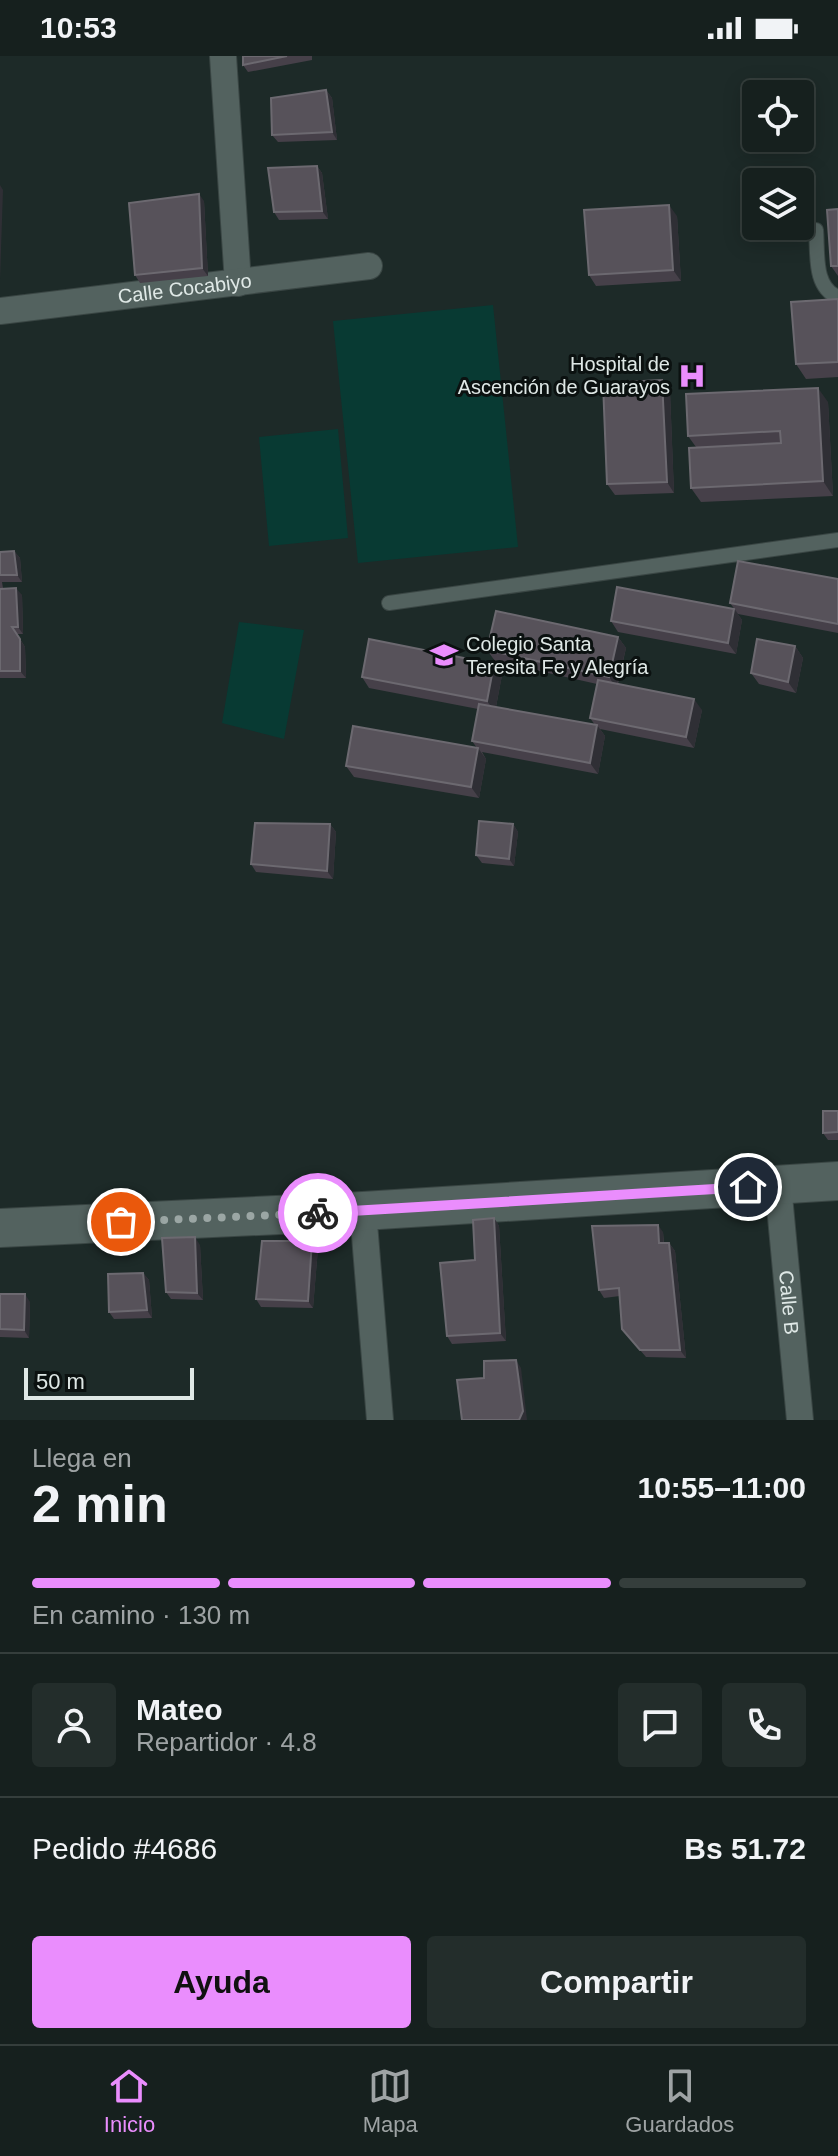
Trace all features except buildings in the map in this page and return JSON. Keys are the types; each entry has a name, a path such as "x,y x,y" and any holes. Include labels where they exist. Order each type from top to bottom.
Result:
{"main road":[{"path":"0,1228 363,1211 838,1181"}],"street":[{"path":"223,56 238,283"},
{"name":"Calle Cocabiyo","path":"0,311 369,266"},
{"name":"Calle B","path":"778,1185 800,1420"},
{"path":"363,1211 380,1420"}],"lane":[{"path":"816,230 820,282 838,297"},
{"path":"389,603 838,540"}],"green space":[{"path":"493,305 518,547 358,563 333,321"},
{"path":"338,429 348,538 269,546 259,437"},
{"path":"239,622 304,630 284,739 222,723"}],"way so far":[{"path":"121,1222 318,1213"}],"place":[{"name":"Hospital de Ascención de Guarayos","path":"692,376"},
{"name":"Colegio Santa Teresita Fe y Alegría","path":"444,655"}],"route":[{"path":"318,1213 748,1187"}]}
